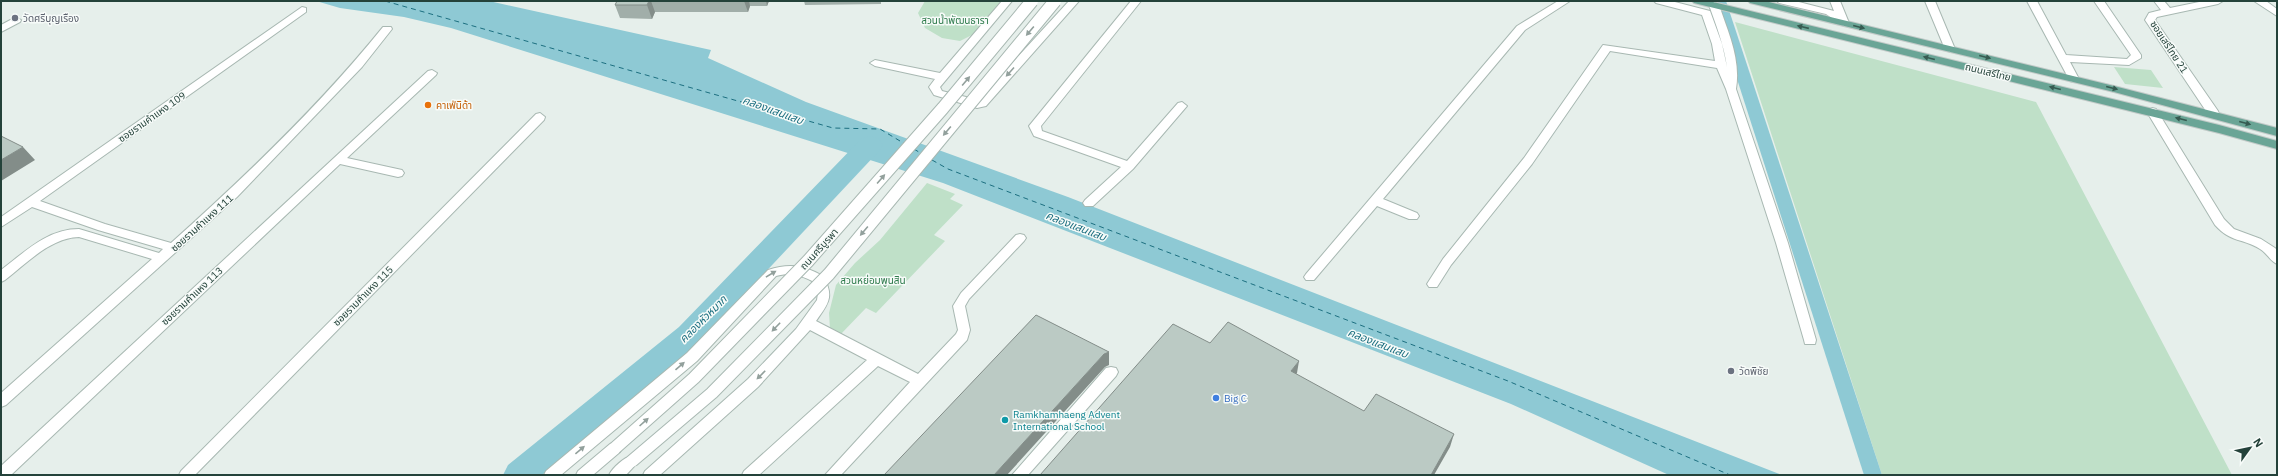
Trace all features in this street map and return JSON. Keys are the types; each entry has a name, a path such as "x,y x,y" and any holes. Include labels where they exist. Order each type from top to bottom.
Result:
{"main road":[{"name":"ถนนเสรีไทย","path":"1698,1 2152,112 2277,145"},
{"name":"ถนนเสรีไทย","path":"1753,1 2074,79 2214,114 2277,132"}],"street":[{"path":"1007,1 934,87 938,93 977,104 982,103 1074,1"},
{"name":"ถนนศรีบูรพา","path":"583,475 694,378 808,261 943,108 1032,1"},
{"path":"616,475 712,393 829,274 1055,1"},
{"path":"1129,166 1036,132 1035,126 1136,1"},
{"path":"1310,277 1521,28 1533,19 1565,1"},
{"path":"1659,1 1706,13 1717,44 1726,61"},
{"path":"1782,1 1829,12 1844,23"},
{"path":"1835,1 1844,23"},
{"path":"1930,1 1950,49"},
{"path":"2032,1 2074,79"},
{"path":"2064,58 2129,62 2136,58 2099,1"},
{"path":"2159,1 2168,12"},
{"name":"ซอยเสรีไทย 21","path":"2214,114 2150,20 2153,15 2218,1"},
{"path":"2260,1 2277,13"},
{"path":"1714,5 1726,61 1733,81 1731,89 1782,243 1810,340"},
{"name":"ซอยรามคำแหง 109","path":"1,223 302,10"},
{"path":"1,29 16,20"},
{"name":"ซอยรามคำแหง 111","path":"1,401 234,194 358,65 387,30"},
{"path":"1433,284 1447,262 1528,161 1607,47 1726,61"},
{"path":"875,63 942,77"},
{"name":"ซอยรามคำแหง 113","path":"1,475 432,73"},
{"path":"1089,203 1129,166 1182,106"},
{"path":"2152,112 2224,227 2234,235 2257,241 2268,247 2277,259"},
{"name":"ซอยรามคำแหง 115","path":"186,475 540,117"},
{"path":"338,160 398,173"},
{"path":"1375,200 1413,216"},
{"path":"31,202 102,227 174,248"},
{"path":"1,278 54,237 68,232 79,233 156,256"},
{"path":"832,475 962,336 964,330 959,306 965,296 1020,238"},
{"path":"550,475 692,356 772,273 781,270 797,269 819,279 824,293 823,301 808,323 753,383 650,475"},
{"path":"808,323 920,381"},
{"path":"749,475 877,359"},
{"path":"1019,475 1111,372"}],"green space":[{"name":"สวนน้ำพัฒนธารา","path":"925,1 1006,1 976,33 960,41 942,38 925,28 918,13"},
{"path":"1735,22 2036,102 2232,475 1882,475"},
{"path":"2114,67 2151,70 2163,88 2125,84"},
{"name":"สวนหย่อมพูนสิน","path":"927,183 955,194 950,199 963,205 934,235 945,241 876,313 866,308 840,335 830,329 829,313 836,285 855,263 880,240"}],"water":[{"name":"คลองแสนแสบ","path":"316,1 489,1 711,50 708,58 806,102 1068,197 1782,475 1669,475 1511,404 943,183 451,28 404,17 340,8"}],"building":[{"path":"617,1 649,1 647,5 615,5"},
{"path":"1,136 23,147 1,160"},
{"name":"Ramkhamhaeng Advent International School","path":"1036,315 1109,352 1104,354 994,475 884,475"},
{"name":"Big C","path":"1228,322 1299,361 1291,371 1364,411 1376,394 1454,434 1431,475 1040,475 1173,324 1210,343"}],"waterway":[{"path":"1719,1 1873,475"},
{"name":"คลองหัวหมาก","path":"519,475 689,335 870,145"}],"ferry route":[{"path":"385,1 833,128 880,129 905,144"},
{"path":"914,149 922,154"},
{"path":"932,160 948,169 1508,381 1730,475"}],"place":[{"name":"วัดศรีบุญเรือง","path":"15,18"},
{"name":"คาเฟ่นิด้า","path":"428,105"},
{"name":"วัดพิชัย","path":"1731,371"},
{"name":"Big C","path":"1216,398"},
{"name":"Ramkhamhaeng Advent International School","path":"1005,420"}]}
